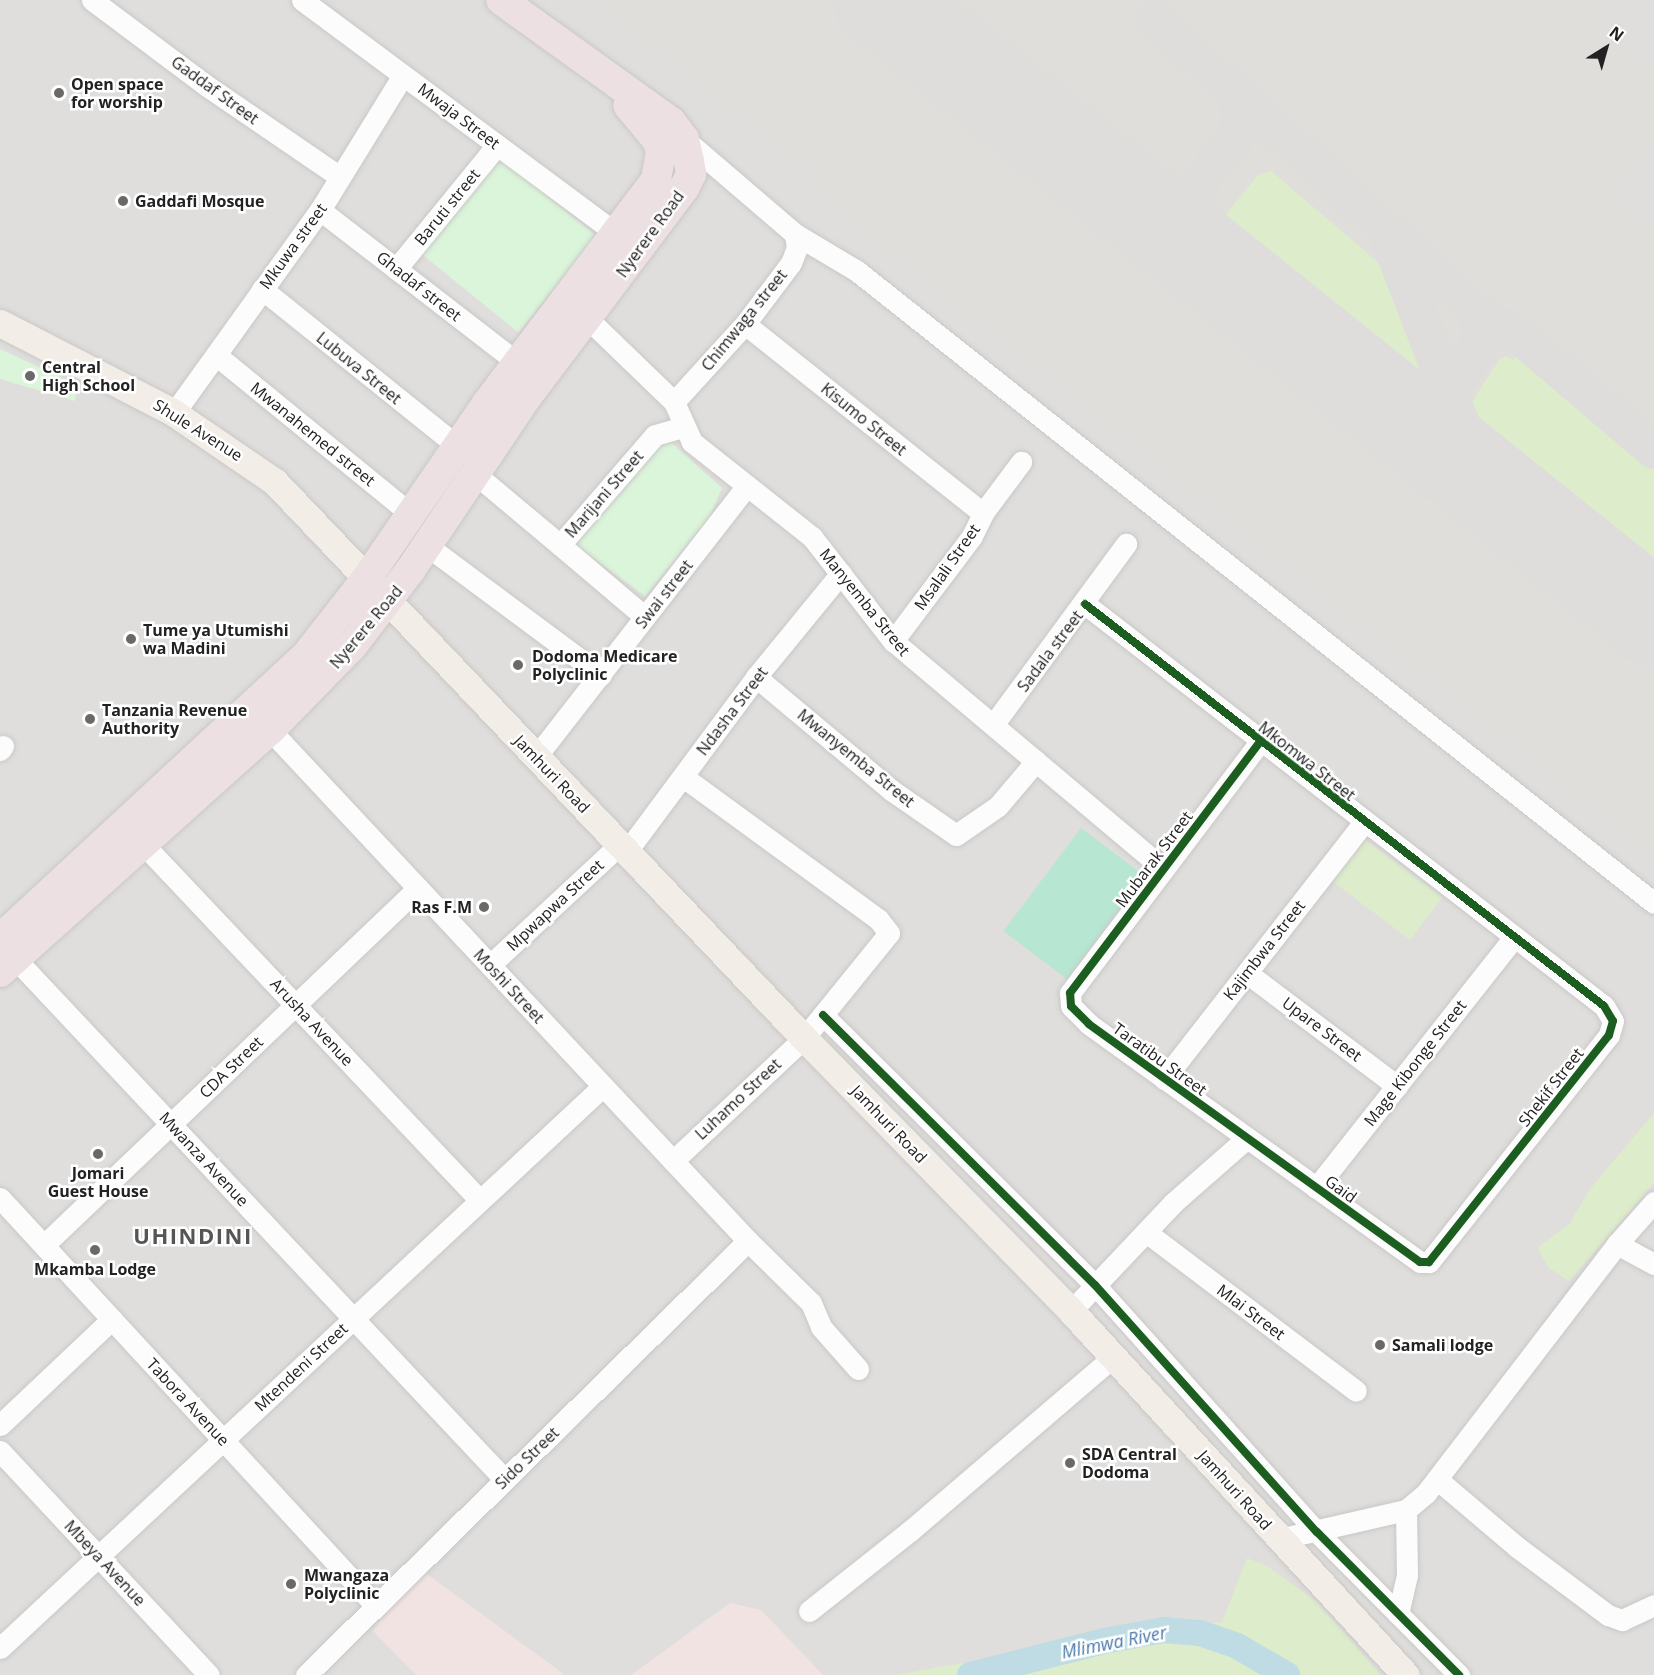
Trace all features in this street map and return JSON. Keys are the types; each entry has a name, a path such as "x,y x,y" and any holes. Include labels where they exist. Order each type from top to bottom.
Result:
{"highway":[{"path":"501,0 671,122 684,139"},
{"name":"Nyerere Road","path":"4,953 306,656 367,578 517,362 616,233 647,197 656,180 661,152 657,140 632,112 617,84"},
{"name":"Nyerere Road","path":"4,953 143,844 270,730 352,646 388,602 474,473 684,188 691,174 684,139"}],"main road":[{"name":"Shule Avenue","path":"0,323 174,413 275,482 367,578"},
{"name":"Jamhuri Road","path":"367,578 804,1038 1114,1356 1279,1539 1406,1675"}],"street":[{"name":"Gaddaf Street","path":"92,0 207,86 340,177"},
{"name":"Mwaja Street","path":"302,0 616,233"},
{"name":"Mkuwa street","path":"174,413 320,210 403,75"},
{"path":"684,139 795,234 857,271 1654,903"},
{"name":"Baruti street","path":"396,269 497,145"},
{"name":"Ghadaf street","path":"320,210 517,362"},
{"name":"Chimwaga street","path":"674,402 745,324 791,263 797,247 795,234"},
{"name":"Lubuva Street","path":"262,290 457,446"},
{"name":"Manyemba Street","path":"587,318 674,402 683,427 692,442 812,537 893,642 1164,869"},
{"name":"Kisumo Street","path":"745,324 983,513"},
{"name":"Mwanahemed street","path":"216,355 411,514"},
{"name":"Marijani Street","path":"474,473 560,545 655,435 683,427"},
{"name":"Msalali Street","path":"893,642 972,536 983,513 1021,462"},
{"name":"Swai street","path":"536,758 747,486"},
{"name":"Sadala street","path":"993,725 1085,604 1126,544"},
{"path":"426,545 601,675"},
{"path":"560,545 645,617"},
{"name":"Ndasha Street","path":"624,847 683,777 756,676 841,573"},
{"name":"Mkomwa Street","path":"1085,604 1514,937"},
{"name":"Mwanyemba Street","path":"756,676 891,790 956,835 998,806 1036,761"},
{"name":"Moshi Street","path":"270,730 748,1241 811,1303 821,1327 858,1369"},
{"name":"Mubarak Street","path":"1071,993 1260,742"},
{"name":"Luhamo Street","path":"673,1161 804,1038 889,933 878,919 683,777"},
{"name":"Kajimbwa Street","path":"1164,1079 1364,822"},
{"name":"Arusha Avenue","path":"143,844 480,1200"},
{"name":"Mpwapwa Street","path":"490,965 624,847"},
{"name":"CDA Street","path":"44,1245 418,888"},
{"name":"Mage Kibonge Street","path":"1316,1188 1514,937"},
{"name":"Shekif Street","path":"1420,1262 1429,1262 1609,1035 1612,1021 1604,1006 1514,937"},
{"name":"Mwanza Avenue","path":"4,953 171,1124 505,1480"},
{"name":"Upare Street","path":"1247,973 1397,1086"},
{"name":"Taratibu Street","path":"1071,993 1071,1006 1089,1024 1247,1138"},
{"path":"823,1015 1095,1285 1317,1532 1459,1675"},
{"name":"Mtendeni Street","path":"0,1648 603,1086"},
{"path":"1071,1311 1146,1232 1247,1138"},
{"name":"Gaid","path":"1247,1138 1420,1262"},
{"name":"Tabora Avenue","path":"0,1198 376,1606"},
{"path":"1279,1539 1406,1510 1438,1480 1617,1244 1654,1202"},
{"name":"Mlai Street","path":"1146,1232 1356,1391"},
{"name":"Sido Street","path":"306,1675 748,1241"},
{"path":"1617,1244 1654,1264"},
{"path":"0,1425 112,1319"},
{"path":"809,1611 910,1531 1114,1356"},
{"name":"Mbeya Avenue","path":"0,1451 209,1675"},
{"path":"1438,1480 1517,1547 1608,1615 1622,1620 1654,1605"},
{"path":"1398,1614 1407,1575 1406,1510"}],"shaded area":[{"path":"0,0 1654,0 1654,1675 0,1675"},
{"path":"593,0 1598,0 1613,12 1600,31 1654,75 1654,138 1610,198 1654,233 1654,855 810,186 819,174"},
{"path":"420,1569 565,1675 416,1675 373,1631"},
{"path":"730,1603 761,1610 823,1675 631,1675"}],"green space":[{"path":"500,158 596,236 518,332 422,254"},
{"path":"1271,171 1379,263 1422,364 1414,375 1406,377 1228,233 1227,213 1258,175"},
{"name":"Central High School","path":"0,349 77,385 75,401 0,379"},
{"path":"1520,351 1654,467 1654,574 1488,438 1471,403 1499,360 1506,356 1513,360"},
{"path":"664,436 722,488 709,518 645,596 572,542"},
{"path":"1081,828 1145,876 1067,979 1003,931"},
{"path":"1363,838 1442,898 1410,940 1331,880"},
{"path":"1654,1113 1654,1183 1569,1281 1549,1268 1537,1248 1569,1224 1590,1189"},
{"path":"1247,1558 1267,1566 1317,1602 1381,1675 895,1675 1003,1656 1079,1637 1222,1622"}],"waterway":[{"name":"Mlimwa River","path":"970,1675 1104,1641 1164,1630 1200,1633 1237,1646 1287,1675"}],"taxiway":[{"path":"1154,19 1480,315 1526,341 1654,450"},
{"path":"1183,240 1175,225 1175,210 1230,146 1241,125 1239,100 1232,90"},
{"path":"1141,207 1161,208 1183,197"},
{"path":"1390,240 1474,458 1494,489"},
{"path":"1436,443 1432,415 1481,342 1479,317 1471,307"},
{"path":"1400,413 1427,411 1443,387"}],"runway":[{"path":"881,0 1654,619"}],"cycle path":[{"path":"1085,604 1604,1006 1613,1021 1609,1035 1429,1262 1420,1262 1089,1024 1071,1006 1070,993 1260,742"},
{"path":"823,1015 1095,1285 1317,1532 1459,1675"}],"place":[{"name":"Open space for worship","path":"59,93"},
{"name":"Gaddafi Mosque","path":"123,201"},
{"name":"Central High School","path":"30,376"},
{"name":"Tume ya Utumishi wa Madini","path":"131,639"},
{"name":"Dodoma Medicare Polyclinic","path":"518,665"},
{"name":"Tanzania Revenue Authority","path":"90,719"},
{"name":"Ras F.M","path":"484,907"},
{"name":"Jomari Guest House","path":"98,1154"},
{"name":"Mkamba Lodge","path":"95,1250"},
{"name":"Samali lodge","path":"1380,1345"},
{"name":"SDA Central Dodoma","path":"1070,1463"},
{"name":"Mwangaza Polyclinic","path":"291,1584"}],"district":[{"name":"UHINDINI","path":"193,1236"}]}
